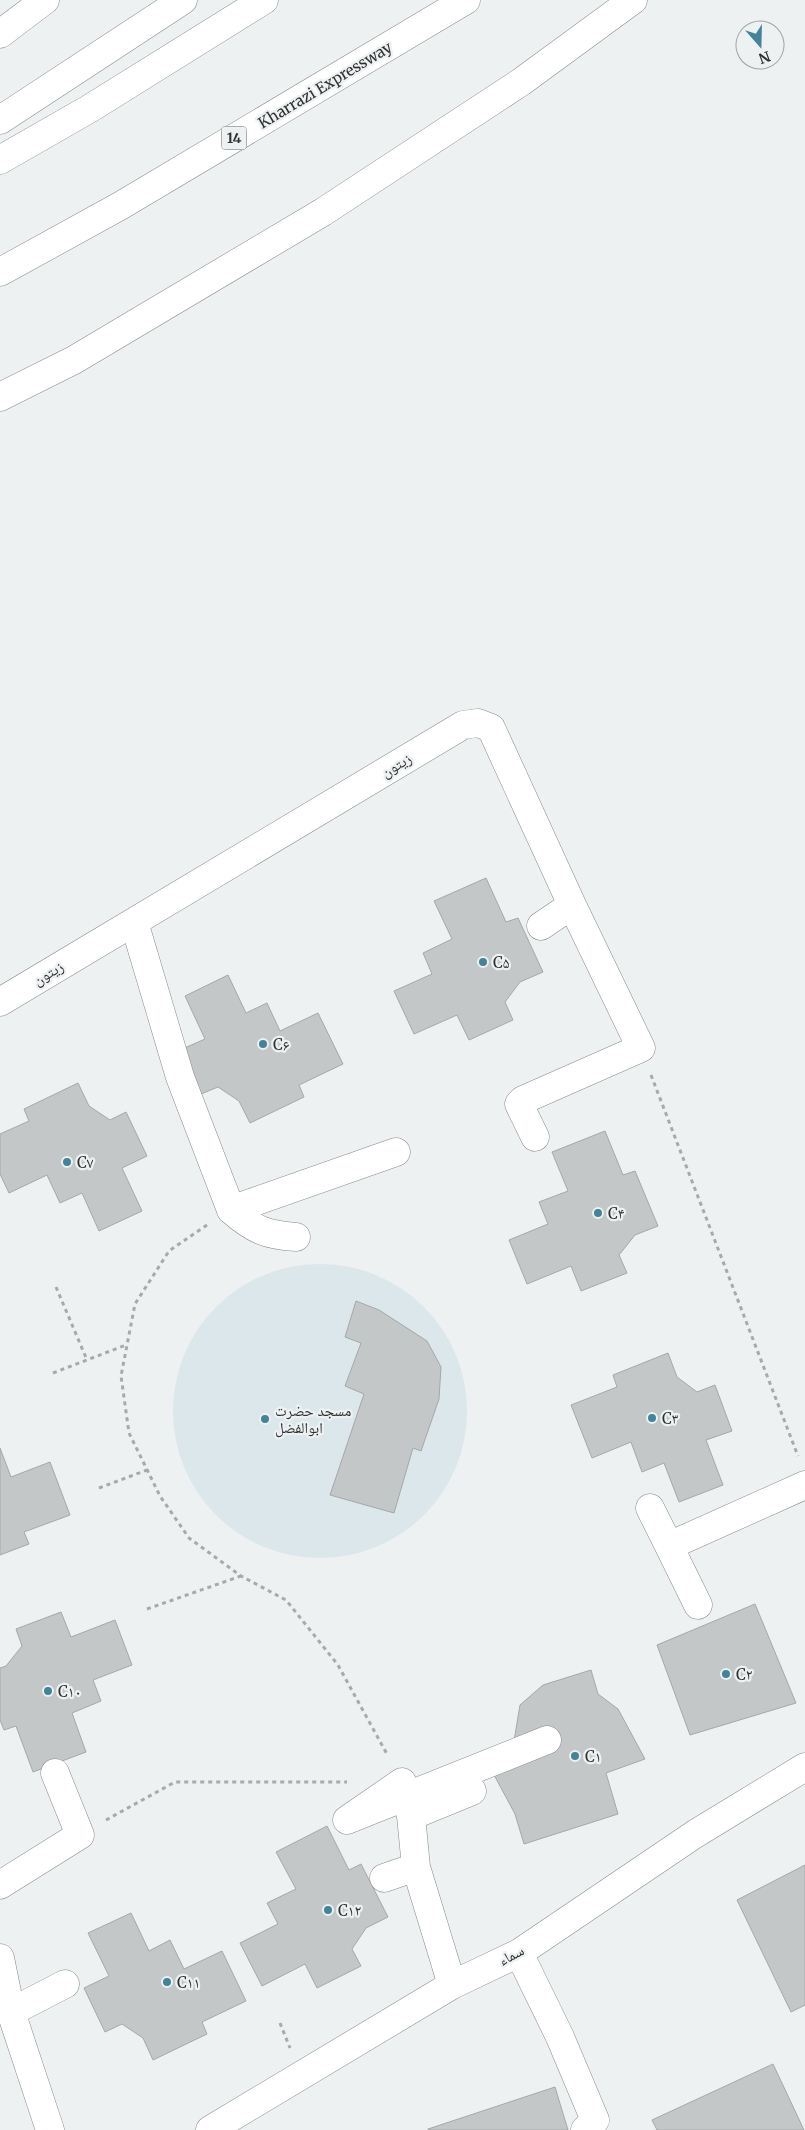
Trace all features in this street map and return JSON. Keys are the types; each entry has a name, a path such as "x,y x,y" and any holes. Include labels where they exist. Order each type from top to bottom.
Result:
{"main road":[{"path":"0,34 45,0"},
{"path":"0,120 183,0"},
{"path":"0,160 90,109 264,0"},
{"name":"Kharrazi Expressway","path":"0,272 120,206 466,0"},
{"path":"0,397 74,360 323,212 521,82 633,0"},
{"name":"زیتون","path":"0,1002 463,725 478,723 491,728 572,905 641,1048"},
{"path":"541,926 572,905"},
{"path":"134,922 180,1077 231,1210 250,1227 278,1236 296,1238"},
{"path":"535,1137 519,1104 524,1100 641,1048"},
{"path":"231,1210 396,1152"},
{"path":"669,1546 805,1485"},
{"path":"650,1508 698,1605"},
{"path":"452,1985 416,1867 411,1816 402,1782 347,1820 547,1740"},
{"name":"سماء","path":"210,2130 452,1985 519,1953 695,1834 805,1767"},
{"path":"0,1885 80,1835 55,1773"},
{"path":"411,1816 487,1785"},
{"path":"384,1878 416,1867"},
{"path":"519,1953 560,2037 593,2127"},
{"path":"0,1958 11,2012 50,2130"},
{"path":"11,2012 65,1984"}],"path":[{"path":"641,1048 798,1457"},
{"path":"231,1210 169,1251 135,1304 121,1376 129,1433 160,1496 189,1538 241,1576 286,1600 338,1666 402,1782"},
{"path":"56,1287 87,1360"},
{"path":"53,1373 127,1345"},
{"path":"99,1488 147,1470"},
{"path":"147,1609 241,1576"},
{"path":"80,1835 175,1782 352,1782"}],"shaded area":[{"path":"320,1264 349,1267 376,1275 402,1289 424,1307 442,1329 456,1355 464,1382 467,1411 464,1440 456,1467 442,1493 424,1515 402,1533 376,1547 349,1555 320,1558 291,1555 264,1547 238,1533 216,1515 198,1493 184,1467 176,1440 173,1411 176,1382 184,1355 198,1329 216,1307 238,1289 264,1275 291,1267"}],"building":[{"name":"C۵","path":"486,878 506,922 518,918 543,972 520,982 505,1002 513,1020 469,1040 457,1015 414,1034 394,991 432,974 423,953 452,939 434,901"},
{"name":"C۶","path":"228,975 246,1013 267,1003 280,1031 318,1013 343,1064 299,1085 304,1097 250,1123 239,1101 218,1087 201,1094 180,1050 205,1039 185,996"},
{"name":"C۷","path":"78,1083 89,1106 110,1120 126,1112 147,1156 122,1168 142,1211 99,1231 82,1193 60,1203 47,1175 9,1193 0,1174 0,1134 29,1121 24,1109"},
{"name":"C۴","path":"605,1131 623,1175 635,1171 658,1226 635,1235 619,1255 627,1273 581,1291 571,1266 527,1284 509,1240 548,1224 539,1202 568,1191 552,1152"},
{"path":"356,1301 379,1310 427,1341 441,1367 439,1399 421,1451 413,1448 394,1513 330,1495 364,1394 345,1386 361,1343 345,1337"},
{"name":"C۳","path":"668,1353 677,1377 697,1392 715,1385 732,1431 706,1440 723,1485 679,1502 664,1463 642,1472 631,1442 592,1458 571,1405 617,1387 613,1375"},
{"path":"0,1448 11,1477 50,1462 70,1515 24,1532 29,1544 0,1555"},
{"name":"C۲","path":"755,1604 796,1703 690,1735 657,1645"},
{"name":"C۱۰","path":"61,1612 71,1637 115,1620 132,1665 93,1680 101,1701 72,1713 86,1752 33,1772 16,1726 4,1730 0,1720 0,1668 6,1666 22,1646 16,1629"},
{"name":"C۱","path":"591,1670 598,1694 618,1709 645,1759 606,1773 618,1814 524,1844 515,1814 493,1773 512,1753 520,1705 543,1685"},
{"name":"C۱۲","path":"327,1826 349,1870 361,1864 388,1917 366,1928 352,1949 361,1966 317,1988 305,1964 262,1986 240,1943 278,1924 267,1903 296,1889 276,1852"},
{"path":"805,1865 805,2005 791,2012 737,1900"},
{"name":"C۱۱","path":"131,1913 149,1951 170,1940 184,1969 222,1951 246,2001 202,2022 207,2034 153,2060 143,2038 122,2024 105,2032 84,1988 109,1976 88,1933"},
{"path":"773,2064 804,2130 657,2130 652,2120"},
{"path":"555,2087 568,2130 428,2130 428,2129"}],"place":[{"name":"C۵","path":"483,962"},
{"name":"C۶","path":"263,1044"},
{"name":"C۷","path":"67,1162"},
{"name":"C۴","path":"598,1213"},
{"name":"C۳","path":"652,1418"},
{"name":"مسجد حضرت ابوالفضل","path":"265,1419"},
{"name":"C۲","path":"726,1674"},
{"name":"C۱۰","path":"48,1691"},
{"name":"C۱","path":"575,1756"},
{"name":"C۱۲","path":"328,1910"},
{"name":"C۱۱","path":"167,1982"}]}
